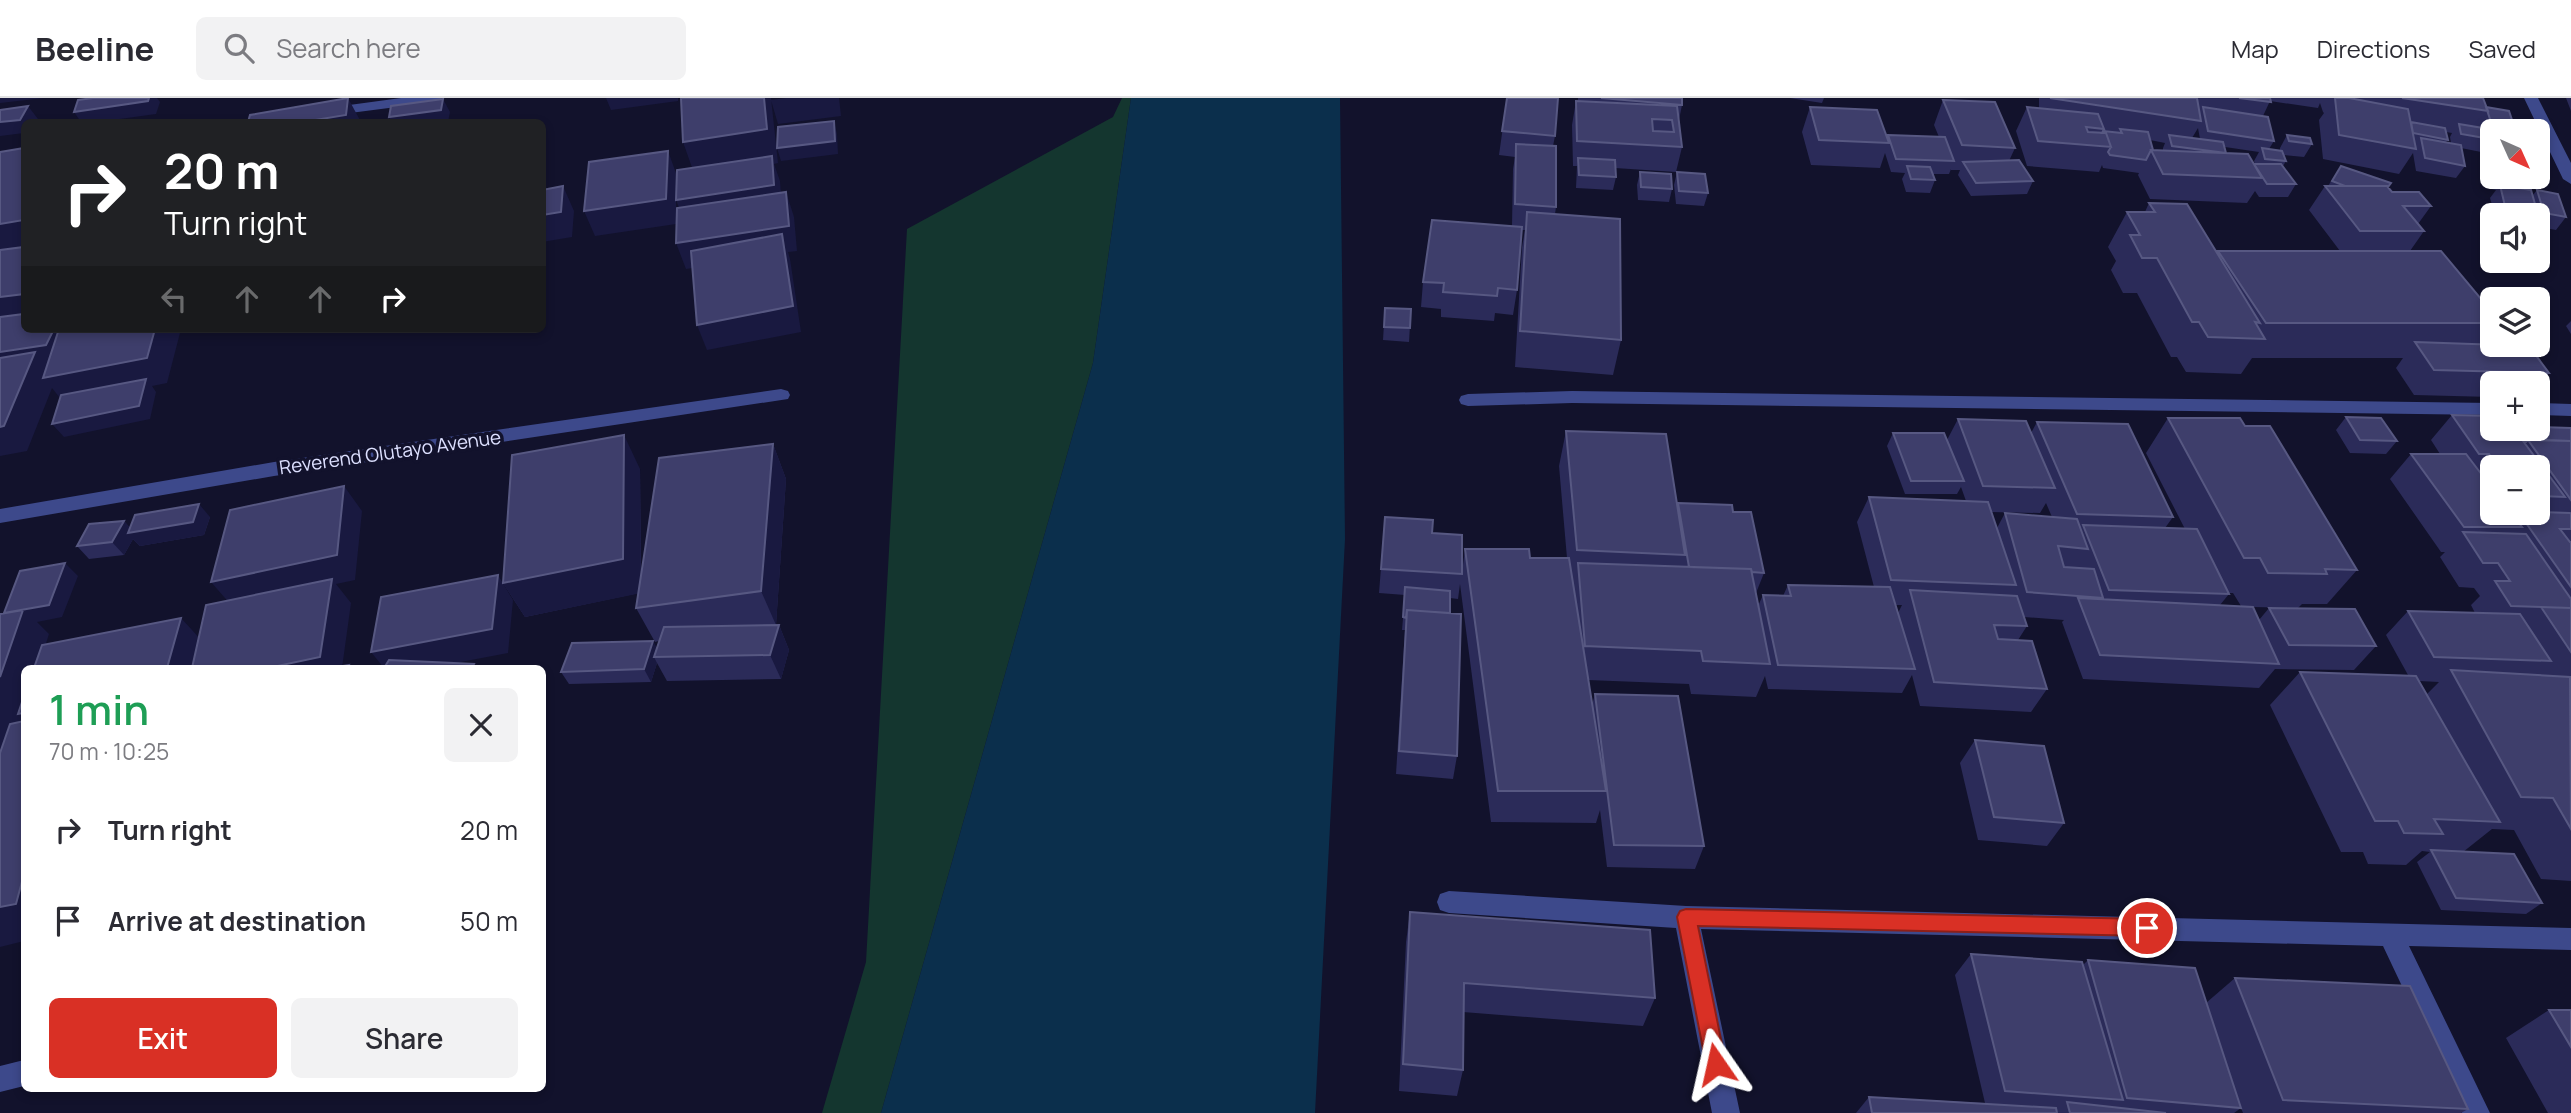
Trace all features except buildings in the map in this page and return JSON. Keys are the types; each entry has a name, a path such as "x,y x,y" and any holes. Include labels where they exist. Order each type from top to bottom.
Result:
{"street":[{"path":"311,114 435,98"},
{"path":"2531,98 2571,179"},
{"name":"Reverend Olutayo Avenue","path":"0,516 274,469 781,394"},
{"path":"1468,400 1572,397 2480,409"},
{"path":"2550,410 2571,410"},
{"path":"1450,902 1686,917 2571,939"},
{"path":"1686,917 1726,1113"},
{"path":"2390,933 2476,1113"},
{"path":"0,1079 21,1074"}],"green space":[{"path":"1122,98 1131,98 1093,363 881,1113 822,1113 866,962 907,229 1113,117"}],"water":[{"path":"1131,98 1340,98 1345,539 1315,1113 881,1113 1093,363"}],"route":[{"path":"1716,1064 1686,917 2147,928"}]}
